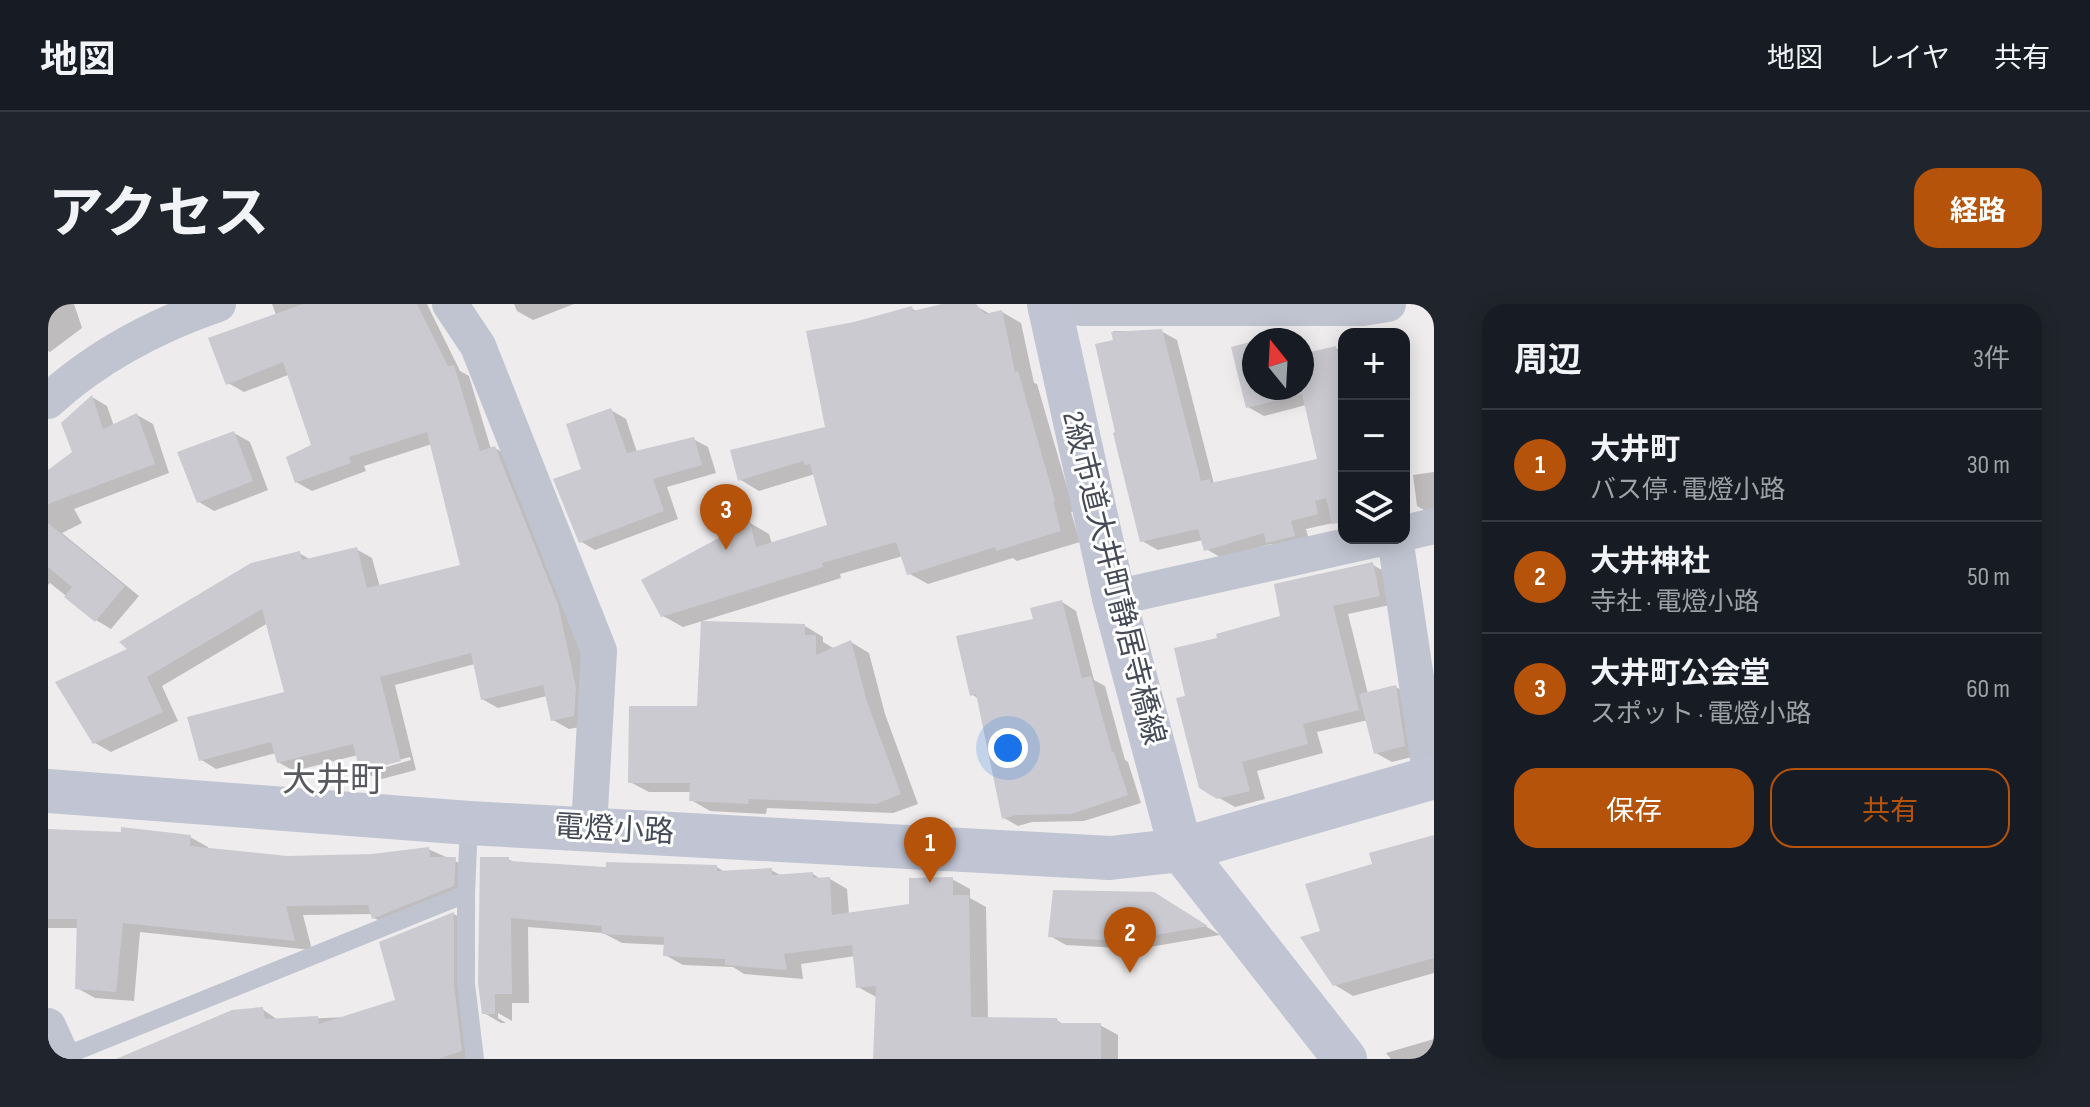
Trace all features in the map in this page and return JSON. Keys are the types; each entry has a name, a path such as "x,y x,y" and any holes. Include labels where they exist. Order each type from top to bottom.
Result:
{"street":[{"path":"48,401 79,373 178,318 218,304"},
{"path":"450,304 478,346 599,651 589,828"},
{"name":"2級市道大井町静居寺橋線","path":"1049,304 1114,598 1181,850"},
{"path":"1067,304 1082,308 1370,312"},
{"path":"1410,532 1434,526"},
{"path":"1114,598 1355,544"},
{"path":"1396,544 1433,777"},
{"name":"電燈小路","path":"48,791 469,823 1110,858 1181,850 1433,777"},
{"path":"1181,850 1345,1059"}],"lane":[{"path":"469,823 466,984 475,1059"},
{"path":"58,1047 466,894"}],"building":[{"path":"303,304 417,304 448,366 454,365 480,451 495,446 558,604 576,688 574,716 551,721 543,685 481,700 471,653 380,677 401,761 360,772 353,744 277,763 271,742 199,761 187,717 284,692 262,609 147,677 163,712 93,744 55,682 127,649 119,642 251,563 300,551 302,560 357,547 367,588 460,565 427,432 349,457 351,463 295,483 286,457 311,445 283,362 226,385 208,338"},
{"path":"942,304 976,304 985,314 1002,310 1015,372 1018,371 1061,531 996,551 995,547 907,575 896,542 822,563 823,567 661,617 641,580 750,521 756,547 827,525 810,464 805,465 803,461 738,481 730,450 825,427 806,331 912,306 913,311"},
{"path":"1162,329 1201,481 1210,479 1211,483 1317,459 1303,400 1314,400 1314,351 1336,346 1338,523 1332,524 1326,498 1315,501 1318,514 1291,521 1295,536 1266,543 1264,533 1204,551 1198,529 1140,542 1095,344 1113,340 1111,332"},
{"path":"1242,344 1242,392 1231,347"},
{"path":"92,395 103,429 137,413 155,464 48,504 48,470 72,452 61,423"},
{"path":"1244,400 1278,400 1246,408"},
{"path":"611,408 627,453 694,437 702,465 653,479 664,511 579,543 553,479 581,469 566,424"},
{"path":"234,431 253,481 197,503 177,452"},
{"path":"48,523 125,586 95,622 64,597 72,587 48,567"},
{"path":"1373,562 1380,596 1333,606 1359,710 1303,724 1308,744 1242,762 1250,791 1217,799 1199,788 1176,698 1185,696 1174,648 1217,638 1216,634 1280,616 1274,584"},
{"path":"1062,600 1082,678 1091,676 1112,752 1128,795 1071,814 1016,815 1002,819 976,694 970,696 956,636 1033,619 1030,608"},
{"path":"701,621 805,624 805,635 816,635 816,655 851,640 867,702 901,794 876,804 749,799 748,804 689,801 690,783 628,783 629,706 697,706"},
{"path":"1396,685 1405,746 1374,754 1359,694"},
{"path":"121,827 191,835 190,846 287,856 372,854 429,847 430,857 456,857 454,886 372,919 368,905 286,906 295,941 123,923 116,992 75,989 77,919 48,919 48,829 121,832"},
{"path":"1434,835 1434,958 1333,986 1300,937 1320,931 1305,884 1372,864 1369,853"},
{"path":"480,857 606,867 606,862 717,865 717,871 772,868 772,875 813,872 813,878 830,877 832,915 909,904 909,878 953,877 953,895 969,895 971,1017 1057,1018 1058,1023 1101,1023 1101,1059 873,1059 876,986 856,988 852,945 784,954 787,970 725,965 725,959 663,956 664,937 602,934 602,926 511,918 512,994 495,994 495,1014 482,1014 478,983"},
{"path":"1053,890 1154,892 1208,926 1121,941 1048,937"},
{"path":"454,912 454,985 462,1051 438,1059 116,1059 232,1010 263,1007 265,1019 318,1016 319,1024 395,1000 379,942"}],"place":[{"name":"大井町公会堂","path":"726,550"},
{"name":"大井町","path":"930,883"},
{"name":"大井神社","path":"1130,973"}],"district":[{"name":"大井町","path":"333,780"}]}
